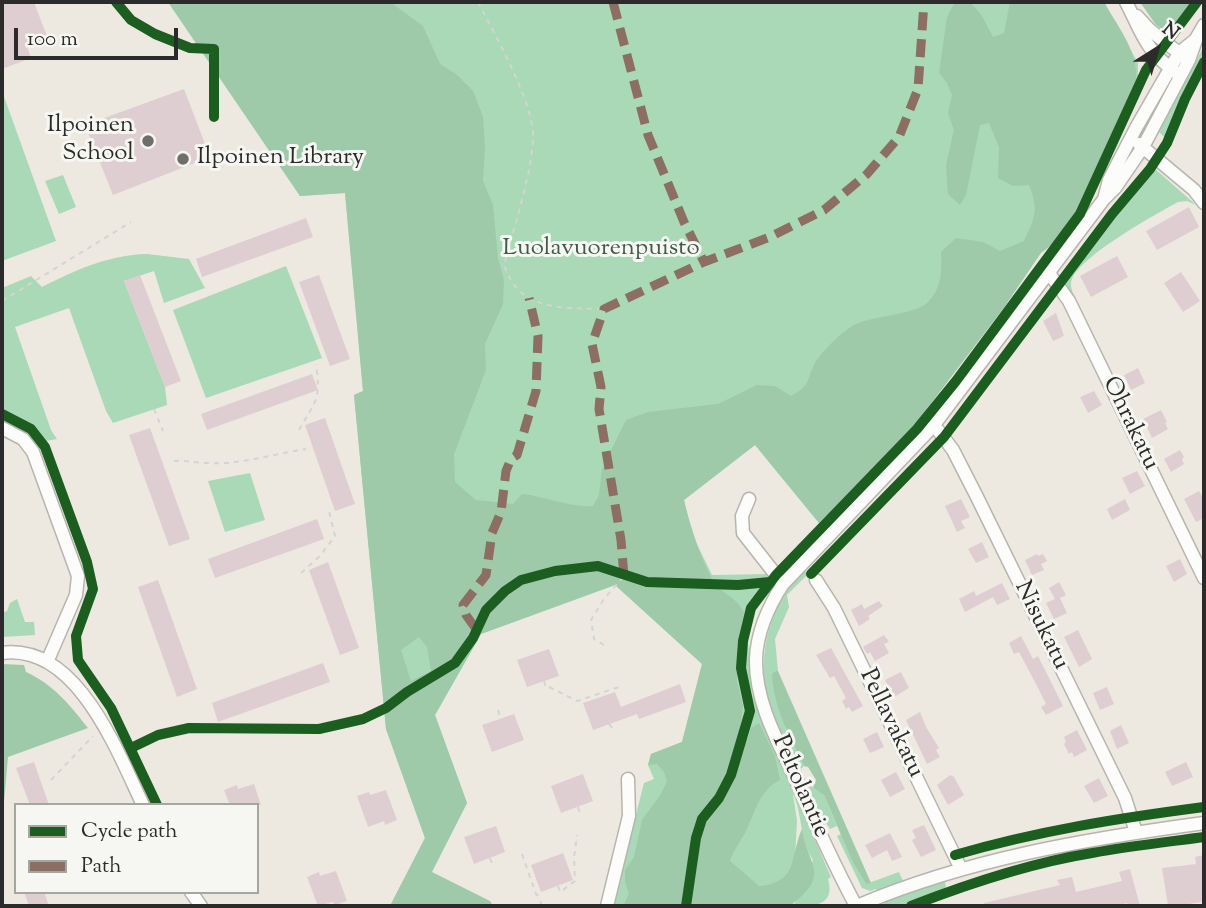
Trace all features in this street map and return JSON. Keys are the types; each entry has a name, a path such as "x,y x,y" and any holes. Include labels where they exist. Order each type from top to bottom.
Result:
{"street":[{"path":"1127,3 1150,30 1184,57"},
{"path":"1127,3 1155,57 1181,76"},
{"name":"Peltolantie","path":"1104,199 1109,180 1130,138 1170,68 1184,57 1204,25"},
{"name":"Peltolantie","path":"856,906 769,721 758,684 757,646 768,607 783,584 934,425 1115,188 1143,147 1181,76 1184,57"},
{"path":"1130,138 1194,190 1204,203"},
{"name":"Ohrakatu","path":"1049,274 1069,301 1204,578"},
{"name":"Nisukatu","path":"934,425 953,450 977,497 1125,798 1136,832"},
{"path":"2,428 23,439 33,452 78,576 76,595 47,663"},
{"path":"749,499 742,516 743,533 783,584"},
{"name":"Pellavakatu","path":"816,580 834,608 961,869"},
{"path":"2,653 22,653 47,663 77,687 112,741 142,803"},
{"path":"607,906 629,816 628,779"},
{"path":"856,906 894,890 1024,853 1136,832 1204,823"}],"path":[{"path":"478,2 527,105 534,138 504,266 515,286 529,298 563,308 604,309"},
{"path":"2,301 131,222"},
{"path":"299,430 315,406 320,390 316,364"},
{"path":"154,409 163,431"},
{"path":"174,461 239,461 306,449"},
{"path":"301,573 335,536 328,507"},
{"path":"604,645 594,639 591,620 623,575"},
{"path":"544,681 547,687 577,701 622,686"},
{"path":"498,710 501,719"},
{"path":"609,724 614,730"},
{"path":"51,780 93,736"},
{"path":"578,807 580,814"},
{"path":"558,886 560,892 575,881 577,835"},
{"path":"522,854 536,894 542,898 540,906"},
{"path":"490,858 492,864"}],"green space":[{"name":"Luolavuorenpuisto","path":"168,2 1104,2 1138,63 1138,79 1005,306 916,423 819,523 755,445 684,500 692,534 712,575 772,576 756,595 745,618 741,643 742,669 743,672 745,641 748,640 752,694 831,877 828,879 830,888 825,900 813,905 790,906 795,903 813,860 805,844 793,794 797,821 795,858 778,906 613,906 644,783 654,779 648,765 651,754 682,742 702,664 615,585 481,634 435,715 467,803 414,906 390,906 425,838 386,729 354,395 363,391 345,193 300,196"},
{"path":"168,2 390,2 423,26 440,64 456,74 473,91 483,117 483,181 493,205 498,258 504,280 503,304 485,344 486,370 454,454 455,482 476,500 513,504 522,494 593,506 599,495 602,469 626,420 648,412 718,404 757,385 775,386 791,396 805,385 822,354 850,328 861,322 912,310 927,303 938,285 941,252 956,238 983,242 1000,251 1024,241 1035,207 1032,193 1029,185 1013,186 998,178 999,147 989,123 980,125 966,195 960,205 948,194 946,165 954,130 948,113 952,95 939,73 947,17 955,2 970,2 982,16 993,37 1004,33 1010,2 1104,2 1128,43 1135,61 1136,82 1129,105 1070,223 1041,253 1005,306 916,423 819,523 755,445 684,500 693,534 709,573 720,589 744,612 737,646 737,681 743,706 739,735 748,739 751,728 759,723 775,756 780,780 762,796 730,861 759,886 772,884 787,874 802,829 814,878 803,895 790,906 623,906 629,894 625,870 634,857 642,820 667,781 657,764 648,765 651,754 682,742 702,664 615,585 481,634 435,715 467,803 432,872 490,901 493,906 390,906 425,838 386,729 354,395 363,391 345,193 300,196","holes":["419,637 427,647 431,671 411,681 401,650"]},
{"path":"1140,2 1193,2 1169,34 1156,25"},
{"path":"1204,46 1204,57 1181,99 1165,138 1159,132"},
{"path":"2,91 56,241 2,261"},
{"path":"1154,168 1196,205 1187,201 1178,202 1089,259 1072,279 1071,287 1076,299 1073,299 1065,282"},
{"path":"63,175 76,207 59,214 45,181"},
{"path":"147,254 189,259 205,288 164,303 154,271 124,281 165,387 167,405 113,423 106,411 69,308 15,327 51,430 57,439 46,441 28,424 2,410 2,288 31,276 42,287 106,260"},
{"path":"286,266 322,358 206,398 173,310"},
{"path":"250,473 265,520 225,532 208,481"},
{"path":"805,570 807,575 787,595 789,607 775,639 778,671 774,671 775,684 783,720 804,766 801,769 807,785 818,789 824,795 837,826 830,829 810,794 776,720 765,680 765,646 769,629 783,597"},
{"path":"17,599 25,622 34,622 35,635 2,637 2,613"},
{"path":"2,664 24,665 26,672 53,689 68,703 88,728 8,757 2,825"},
{"path":"778,671 871,883 866,884 853,863 824,795 813,787 816,780 808,767 804,766 788,733 775,698 772,674"},
{"path":"841,834 853,863 866,884 899,872 903,881 877,892 876,889 870,891 862,888 837,836"},
{"path":"939,881 945,882 943,891 906,906 885,906 883,902"}],"building":[{"path":"2,2 34,2 48,39 27,47 31,58 2,69"},
{"name":"Ilpoinen School","path":"184,89 210,157 113,195 85,125"},
{"path":"1189,207 1199,227 1157,250 1146,231"},
{"path":"306,218 313,237 202,277 196,259"},
{"path":"1117,256 1128,277 1091,297 1080,276"},
{"path":"1181,272 1200,301 1183,312 1164,283"},
{"path":"140,275 181,381 165,387 124,281"},
{"path":"319,275 350,359 330,366 299,282"},
{"path":"1056,313 1064,336 1053,341 1043,321"},
{"path":"1138,368 1145,383 1131,390 1124,375"},
{"path":"312,374 318,390 207,430 201,414"},
{"path":"1094,391 1102,405 1088,413 1080,397"},
{"path":"1161,410 1168,429 1152,438 1143,419"},
{"path":"325,418 355,504 335,511 305,425"},
{"path":"150,428 190,539 169,546 129,435"},
{"path":"1180,450 1184,464 1171,472 1164,459"},
{"path":"1137,471 1145,486 1130,494 1122,478"},
{"path":"1199,491 1204,500 1204,518 1196,522 1184,499"},
{"path":"961,499 970,517 961,521 965,528 957,532 945,506"},
{"path":"1125,499 1130,510 1112,520 1107,509"},
{"path":"317,519 324,539 215,578 208,559"},
{"path":"982,542 989,557 976,563 968,549"},
{"path":"1043,554 1047,561 1041,564 1044,570 1032,575 1025,560"},
{"path":"1180,559 1187,574 1174,582 1166,566"},
{"path":"328,562 359,648 340,655 309,570"},
{"path":"158,580 197,689 177,697 138,587"},
{"path":"1059,582 1066,595 1060,598 1067,613 1054,619 1046,603 1055,599 1049,588"},
{"path":"1002,583 1010,599 997,605 993,597 965,612 959,599 974,591 976,596"},
{"path":"879,601 883,606 859,626 851,610 862,604 864,609"},
{"path":"1078,630 1092,659 1079,667 1064,637"},
{"path":"884,635 889,642 884,644 889,653 875,661 863,647"},
{"path":"1021,636 1033,659 1038,656 1063,706 1046,715 1041,707 1046,704 1037,686 1019,652 1014,654 1009,643"},
{"path":"831,648 863,706 852,712 849,707 846,709 842,701 846,698 834,676 830,678 816,655"},
{"path":"549,649 559,676 527,687 517,660"},
{"path":"323,663 330,682 218,722 212,703"},
{"path":"901,672 909,688 894,697 885,680"},
{"path":"680,684 686,702 639,719 637,714 593,730 583,703 615,692 621,707"},
{"path":"1107,687 1114,704 1100,710 1093,693"},
{"path":"920,712 939,748 936,750 940,757 927,764 906,720"},
{"path":"514,714 524,740 492,752 482,725"},
{"path":"1121,725 1129,743 1117,749 1110,731"},
{"path":"1077,730 1087,750 1074,757 1072,752 1069,754 1064,744 1064,737"},
{"path":"877,732 884,747 870,753 863,739"},
{"path":"34,762 48,803 29,803 16,768"},
{"path":"1186,762 1193,777 1172,786 1165,772"},
{"path":"896,772 905,789 890,797 881,780"},
{"path":"583,774 593,801 561,813 551,786"},
{"path":"950,775 954,777 964,795 948,805 937,785"},
{"path":"1099,778 1108,796 1094,803 1084,786"},
{"path":"254,784 261,805 229,803 224,790 237,785 238,789"},
{"path":"386,790 397,820 368,827 357,796"},
{"path":"924,825 936,850 921,857 912,840 916,838 912,830"},
{"path":"496,826 505,852 474,864 464,837"},
{"path":"890,833 902,857 892,861 887,850 872,858 865,845"},
{"path":"563,853 573,880 541,892 531,865"},
{"path":"1204,855 1204,896 1201,902 1189,906 1168,906 1162,868 1196,864 1195,857"},
{"path":"1130,869 1140,906 1128,906 1127,903 1114,906 984,906 984,903 1060,885 1057,880 1072,877 1076,892 1122,881 1119,872"},
{"path":"336,871 347,901 318,906 307,877 319,872 320,876"},
{"path":"25,894 45,894 49,906 29,906"}],"marked path":[{"path":"613,2 648,135 684,222 704,262"},
{"path":"624,576 621,540 599,409 601,387 592,344 604,309 704,262 770,237 824,210 867,174 899,137 918,89 924,2"},
{"path":"476,629 466,615 463,605 486,575 492,533 501,512 506,471 511,459 517,455 536,391 538,336 529,298"}],"cycle path":[{"path":"116,2 131,20 155,34 190,48 214,49 214,117"},
{"path":"686,906 696,838 702,819 719,798 731,775 750,711 741,668 743,641 751,608 776,575 917,429 1080,214 1146,70 1197,2"},
{"path":"811,574 944,437 1112,214 1150,169 1167,143 1204,62"},
{"path":"2,414 31,429 45,447 87,562 93,589 76,636 78,660 111,708 156,803"},
{"path":"131,748 158,735 189,728 319,729 363,719 386,708 455,663 473,638 486,610 505,591 521,580 555,571 598,566 647,582 738,585 770,582"},
{"path":"955,855 1078,826 1204,807"},
{"path":"911,906 1046,862 1120,848 1204,837"}],"place":[{"name":"Ilpoinen School","path":"148,141"},
{"name":"Ilpoinen Library","path":"183,159"}]}
